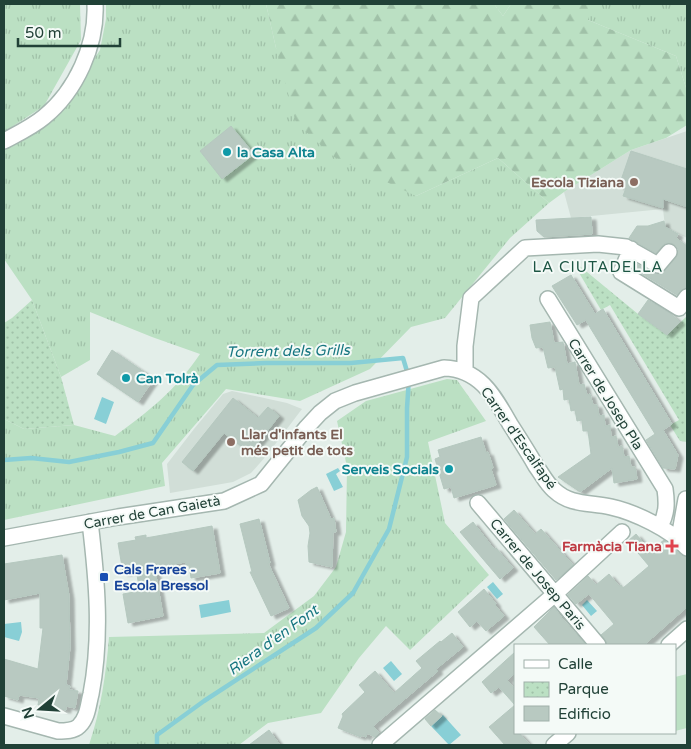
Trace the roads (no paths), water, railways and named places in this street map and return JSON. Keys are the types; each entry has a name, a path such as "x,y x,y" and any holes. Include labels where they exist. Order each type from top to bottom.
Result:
{"street":[{"path":"4,141 43,118 64,95 87,56 92,43 96,17 95,4"},
{"path":"465,371 471,298 525,248 598,244 626,247 658,265 669,252"},
{"path":"631,250 621,272 679,308 687,297"},
{"name":"Carrer de Josep Pla","path":"548,299 666,496"},
{"name":"Carrer de Can Gaietà","path":"4,538 90,522 224,501 260,484 320,413 335,401 356,393 444,368 465,371"},
{"name":"Carrer d'Escalfapé","path":"465,371 479,380 496,399 547,484 555,491 572,502 611,506 660,526 683,543"},
{"path":"683,543 685,506 677,497 666,496 660,526 667,527 671,525 685,506"},
{"name":"Carrer de Josep Paris","path":"478,503 597,644"},
{"path":"4,716 58,731 78,728 86,716 94,675 98,617 90,522"},
{"path":"380,745 555,594 622,532"},
{"path":"670,644 687,629"},
{"path":"554,745 567,734"}],"water":[{"path":"102,397 114,402 106,424 94,419"},
{"path":"338,468 340,471 336,474 343,487 334,491 326,474"},
{"path":"493,582 503,594 497,599 487,587"},
{"path":"229,600 231,612 201,618 199,605"},
{"path":"587,600 597,611 591,616 582,605"},
{"path":"21,622 22,632 19,641 4,637 4,624"},
{"path":"391,661 402,674 394,681 383,668"},
{"path":"443,715 461,735 449,745 431,726"}],"waterway":[{"name":"Riera d'en Font","path":"4,460 31,458 69,462 153,443 193,385 217,365 351,363 403,358 409,378 407,457 389,529 353,593 316,628 204,701 157,735 157,745"}],"place":[{"name":"la Casa Alta","path":"227,152"},
{"name":"Escola Tiziana","path":"634,182"},
{"name":"Can Tolrà","path":"126,378"},
{"name":"Llar d'infants El més petit de tots","path":"231,442"},
{"name":"Serveis Socials","path":"449,469"},
{"name":"Farmàcia Tiana","path":"672,546"},
{"name":"Cals Frares - Escola Bressol","path":"104,577"}],"district":[{"name":"LA CIUTADELLA","path":"598,267"}],"water label":[{"name":"Torrent dels Grills","path":"288,351"}]}
